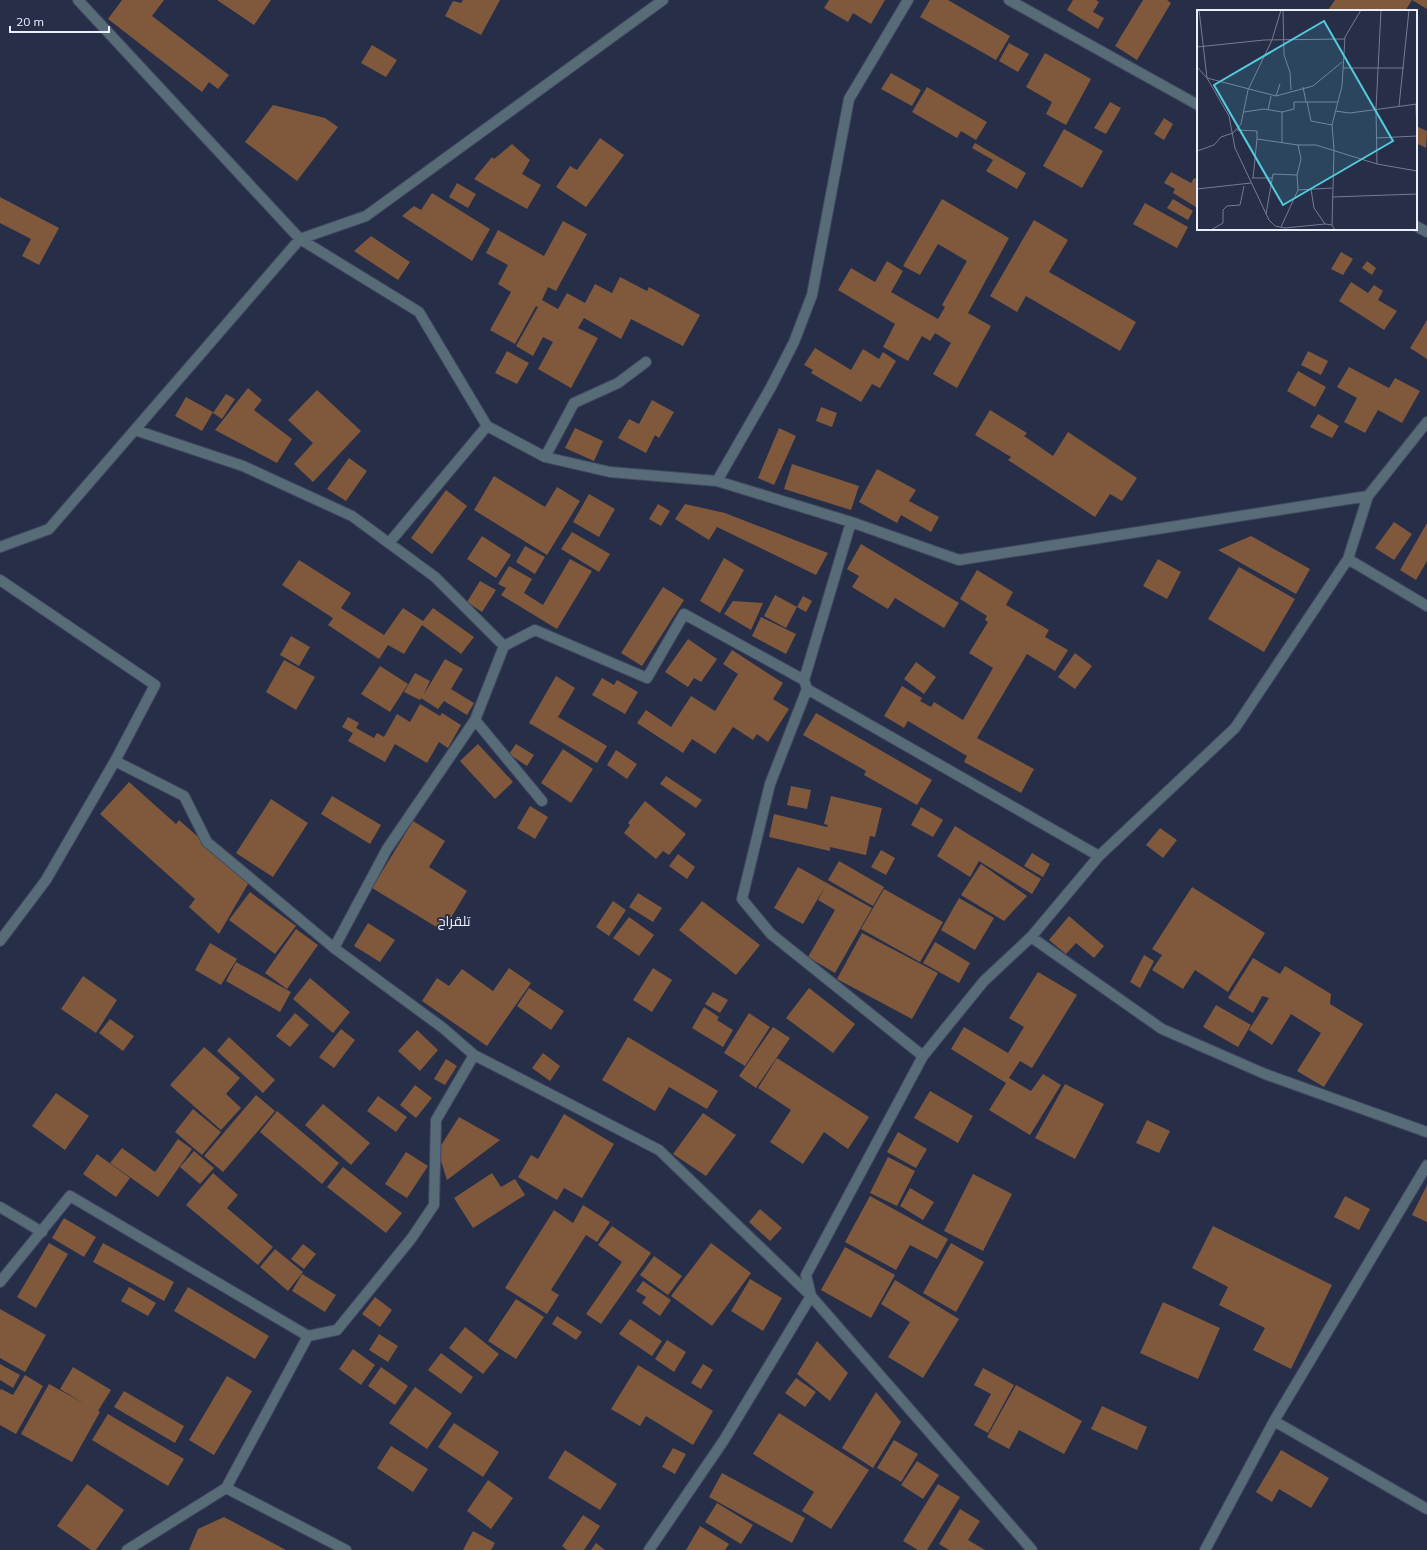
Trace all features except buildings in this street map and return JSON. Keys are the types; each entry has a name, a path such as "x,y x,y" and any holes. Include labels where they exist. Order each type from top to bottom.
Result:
{"street":[{"path":"78,0 300,239 419,312 487,426 545,457 610,472 717,481 851,522 959,560 1368,496"},
{"path":"0,547 49,528 300,239 366,216 663,0"},
{"path":"717,481 771,387 794,342 812,295 849,99 908,0"},
{"path":"1009,0 1197,104"},
{"path":"1417,227 1427,232"},
{"path":"545,457 574,404 618,383 646,362"},
{"path":"650,1550 724,1440 811,1296 806,1275 923,1056 984,981 1032,937 1099,856 1236,728 1348,559 1368,496 1427,422"},
{"path":"389,543 487,426"},
{"path":"135,430 243,466 352,516 435,577 504,646"},
{"path":"851,522 805,684 770,784 742,899 771,934 923,1056"},
{"path":"1348,559 1427,606"},
{"path":"0,580 155,685 115,761 46,880 0,941"},
{"path":"334,948 387,849 475,720 504,646 535,630 647,678 684,614 1099,856"},
{"path":"475,720 542,801"},
{"path":"115,761 184,796 207,842 334,948 443,1028 474,1055 659,1150 811,1296 1032,1550"},
{"path":"1032,937 1162,1029 1265,1074 1427,1132"},
{"path":"0,1282 70,1196 308,1336 337,1330 411,1239 434,1205 436,1120 474,1055"},
{"path":"1205,1550 1274,1421 1427,1165"},
{"path":"0,1207 42,1232"},
{"path":"127,1550 226,1488 308,1336"},
{"path":"1274,1421 1427,1509"},
{"path":"226,1488 346,1550"}],"district":[{"name":"تلقراح","path":"454,921"}]}
